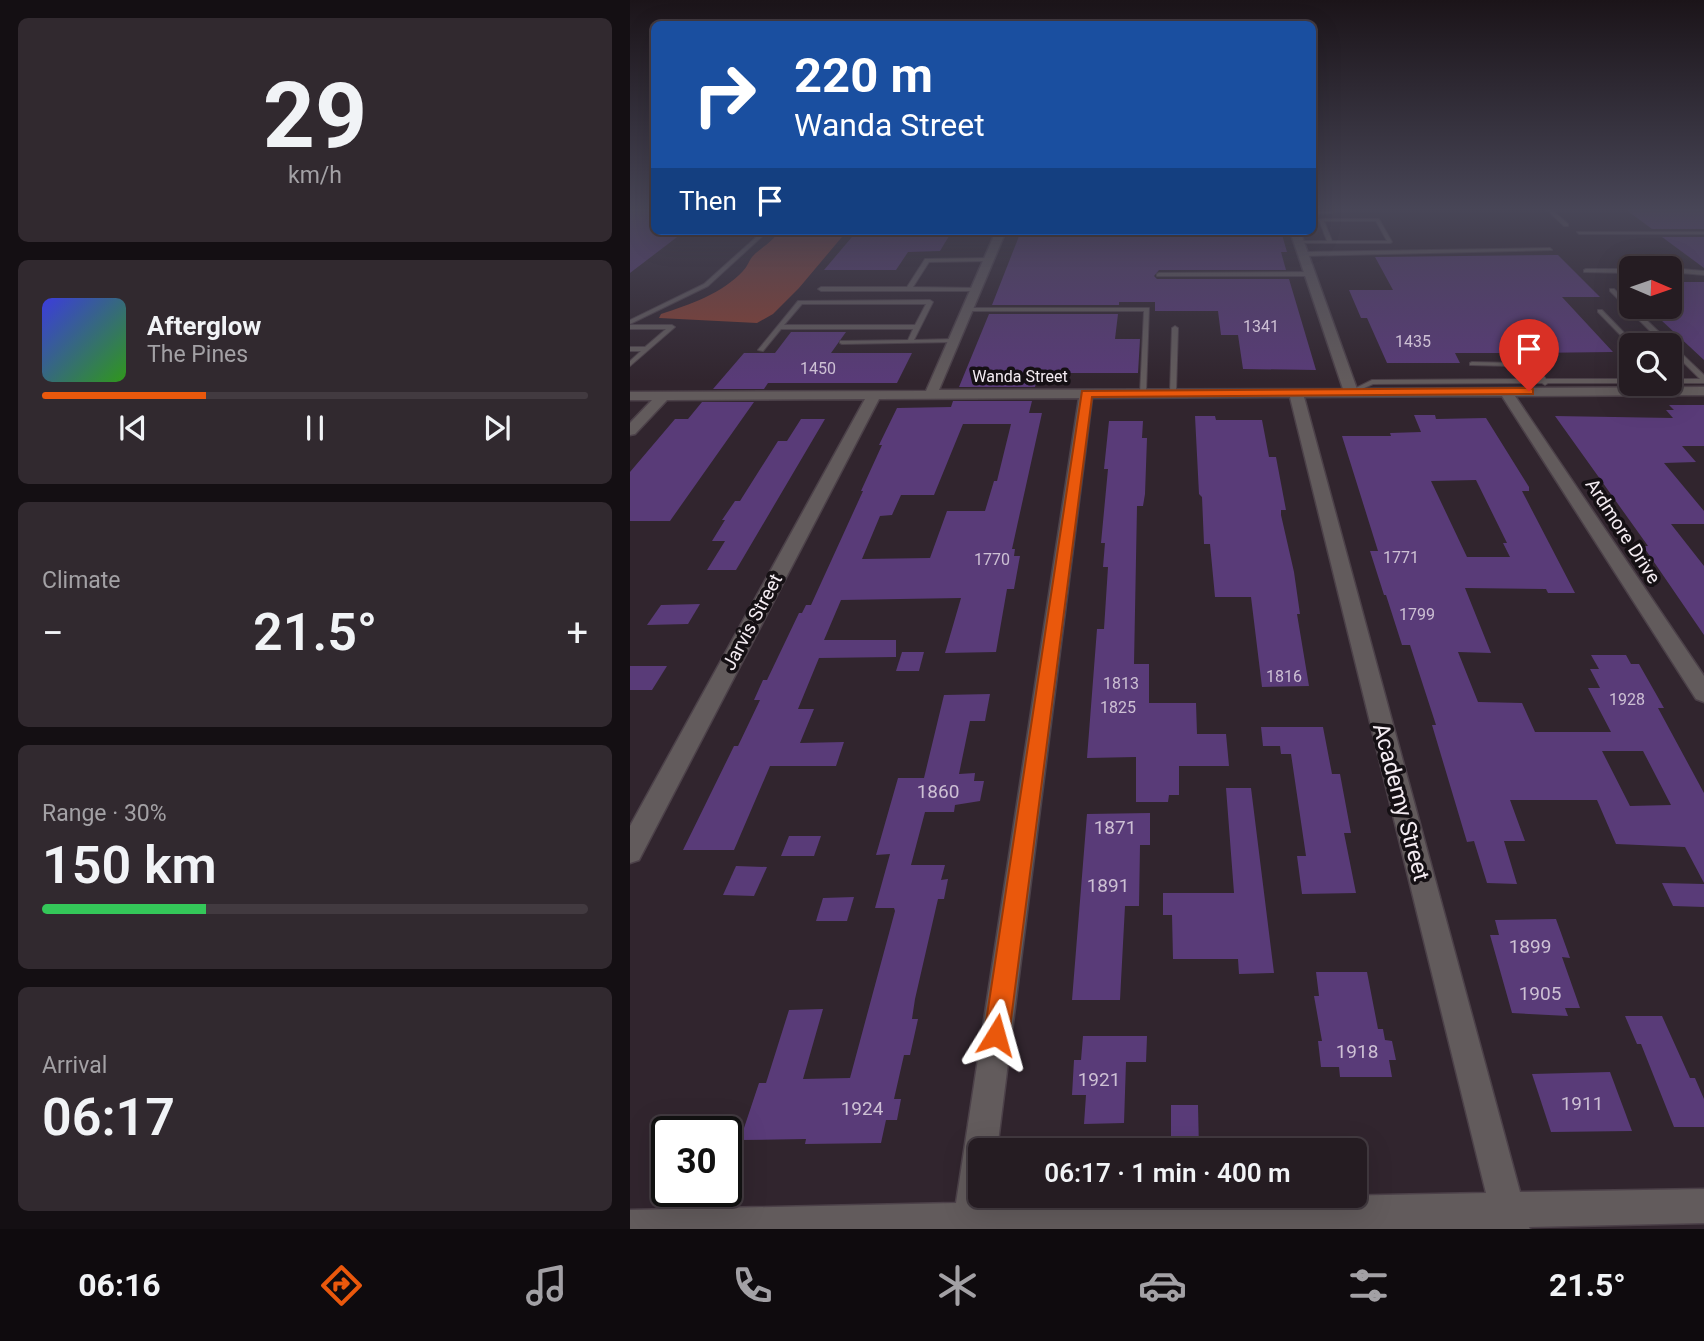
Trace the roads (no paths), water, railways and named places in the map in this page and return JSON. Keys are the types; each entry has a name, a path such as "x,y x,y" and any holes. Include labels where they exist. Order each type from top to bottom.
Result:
{"street":[{"path":"931,394 986,266"},
{"path":"1307,266 1351,392"},
{"name":"Wanda Street","path":"630,396 1506,392 1548,386 1619,385"},
{"name":"Wanda Street","path":"1682,386 1704,391"},
{"name":"Ardmore Drive","path":"1506,392 1704,693"},
{"name":"Academy Street","path":"1296,393 1509,1220"},
{"name":"Jarvis Street","path":"630,851 876,394"},
{"path":"982,1138 1086,394"},
{"path":"630,431 664,395"},
{"path":"630,1227 1509,1220 1704,1206"}],"lane":[{"path":"630,325 706,285 727,266"},
{"path":"909,289 923,266"},
{"path":"1586,271 1619,271"},
{"path":"1682,271 1704,273"},
{"path":"1159,275 1310,274"},
{"path":"821,289 976,289"},
{"path":"1612,290 1657,333"},
{"path":"761,350 800,302 930,302 910,341"},
{"path":"967,310 1147,309 1143,393"},
{"path":"1601,311 1622,333"},
{"path":"630,325 672,327 630,364"},
{"path":"780,327 917,327"},
{"path":"1173,393 1175,328"},
{"path":"842,342 953,341"},
{"path":"1516,344 1548,386"},
{"path":"630,349 648,349"},
{"path":"1682,358 1704,380"},
{"path":"1472,364 1514,364 1527,382"},
{"path":"1682,383 1704,380"},
{"path":"1351,392 1372,382 1527,382 1548,386 1619,382"}]}
